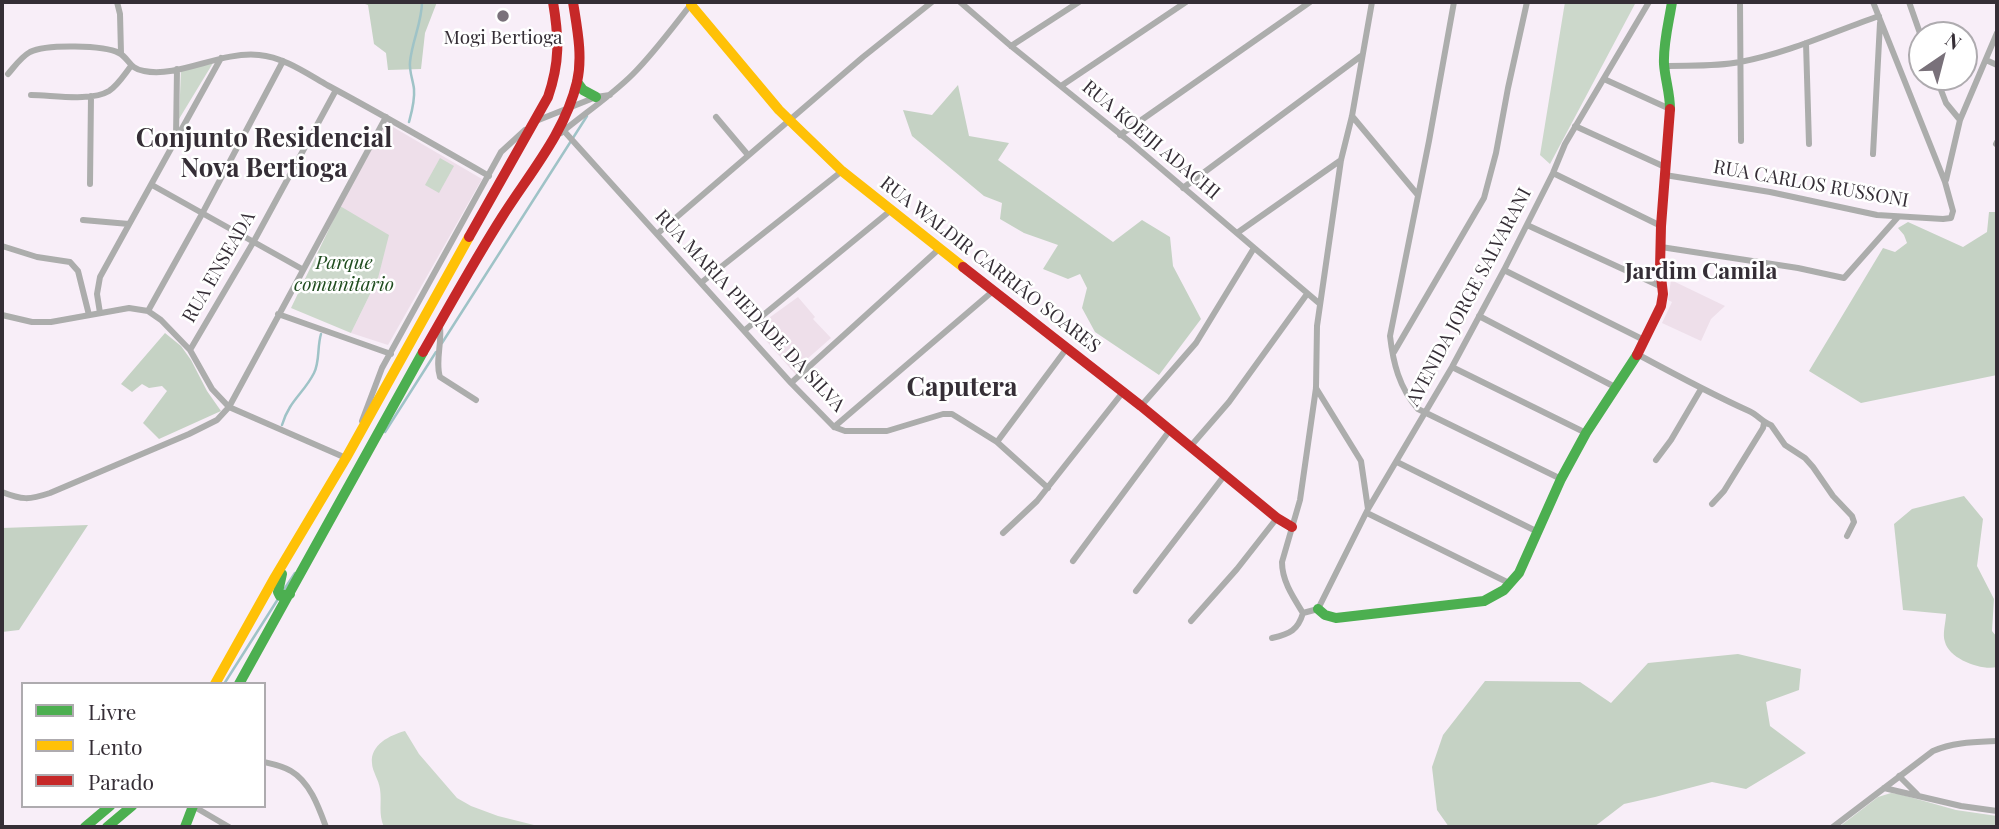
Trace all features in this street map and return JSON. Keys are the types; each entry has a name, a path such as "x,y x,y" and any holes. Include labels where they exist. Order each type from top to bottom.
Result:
{"main road":[{"path":"216,682 548,97 560,50 553,2"},
{"path":"240,682 494,229 552,141 577,82 579,48 573,2"},
{"path":"1318,609 1325,615 1336,618 1484,601 1498,595 1519,573 1561,479 1586,433 1637,354 1661,306 1661,226 1670,109 1664,66 1672,2"},
{"name":"RUA WALDIR CARRIÃO SOARES","path":"692,3 789,120 842,171 1141,406 1277,518 1292,527"},
{"path":"577,82 583,90 596,97"},
{"path":"288,555 277,590 280,596 290,594"},
{"path":"85,827 108,808"},
{"path":"107,827 130,808"},
{"path":"185,827 192,808"}],"street":[{"path":"117,2 121,53 131,66 137,69 151,72 177,69 220,58 264,55 283,61 489,176"},
{"path":"657,234 881,41 932,2"},
{"name":"RUA KOEIJI ADACHI","path":"960,2 1320,304"},
{"path":"1011,46 1079,2"},
{"path":"1061,86 1186,2"},
{"path":"1120,135 1310,2"},
{"path":"1272,638 1294,631 1303,612 1289,590 1282,562 1300,500 1316,388 1320,304 1341,160 1352,116 1372,2"},
{"path":"1454,2 1390,336 1399,380 1409,398 1425,413 1561,479"},
{"path":"1394,352 1484,198 1527,2"},
{"name":"AVENIDA JORGE SALVARANI","path":"1318,609 1367,511 1452,367 1504,270 1575,126 1649,2"},
{"path":"1741,2 1741,141"},
{"path":"1874,2 1945,182"},
{"path":"1909,2 1916,21"},
{"path":"552,141 635,72 692,3"},
{"path":"1664,66 1740,62 1806,44 1879,15"},
{"path":"1874,154 1879,15"},
{"path":"1945,182 1960,120 1997,33"},
{"path":"1806,44 1809,144"},
{"path":"8,74 23,57 45,48 94,48 121,53"},
{"path":"1183,188 1362,56"},
{"path":"100,313 97,294 100,277 220,58"},
{"path":"1986,60 1997,65"},
{"path":"148,311 283,61"},
{"path":"31,95 102,94 111,90 131,66"},
{"path":"176,139 177,69"},
{"path":"1604,79 1670,109"},
{"name":"RUA ENSEADA","path":"190,350 254,241 336,90"},
{"path":"1941,91 1946,103 1960,120"},
{"path":"356,439 377,379 501,152 535,121 596,97 610,95"},
{"path":"90,184 91,96"},
{"path":"1352,116 1417,194"},
{"path":"2,492 22,499 50,493 217,420 229,407 386,117"},
{"path":"716,117 748,155"},
{"name":"RUA CARLOS RUSSONI","path":"1575,126 1665,171 1898,218 1943,219 1952,216 1945,182"},
{"name":"RUA MARIA PIEDADE DA SILVA","path":"564,131 791,383 834,427 845,431 887,431 951,414 998,442 1048,488"},
{"path":"1237,233 1341,160"},
{"path":"702,282 842,171"},
{"path":"1553,173 1661,226"},
{"path":"152,185 302,269"},
{"path":"745,330 890,211"},
{"path":"1661,247 1798,268 1844,278 1898,218"},
{"path":"83,220 129,224"},
{"path":"1527,225 1663,287"},
{"path":"2,246 74,265 78,271 89,315"},
{"path":"791,383 939,248"},
{"path":"1141,406 1196,343 1254,248"},
{"path":"1504,270 1644,340"},
{"path":"834,427 993,291"},
{"path":"1190,447 1228,402 1307,294"},
{"path":"2,315 32,322 51,322 129,309 148,311 161,320 190,350 212,389 229,407 346,457"},
{"path":"278,314 391,354"},
{"path":"1479,316 1615,387"},
{"path":"439,325 440,377 476,400"},
{"path":"998,442 1067,348"},
{"path":"1637,354 1771,425 1785,445 1814,467 1833,496 1852,516 1854,522 1847,536"},
{"path":"1452,367 1586,433"},
{"path":"1316,388 1361,461 1367,511 1511,584"},
{"path":"1656,460 1701,389"},
{"path":"1003,533 1037,501 1123,392"},
{"path":"1712,504 1724,491 1764,423"},
{"path":"1073,561 1170,430"},
{"path":"1397,462 1538,533"},
{"path":"1136,591 1224,476"},
{"path":"1191,621 1277,518"},
{"path":"1303,612 1318,609"},
{"path":"1833,827 1925,755 1941,748 1969,742 1997,741"},
{"path":"266,763 292,771 302,780 312,793 326,827"},
{"path":"1899,776 1919,796"},
{"path":"1884,788 1961,806 1997,811"},
{"path":"196,808 229,827"}],"shaded area":[{"path":"386,123 482,179 388,345 351,333 378,278 340,206"},
{"path":"1671,280 1725,306 1711,319 1701,341 1662,323 1672,302 1668,300"},
{"path":"798,297 815,317 813,319 831,338 798,367 800,371 796,375 755,328"}],"green space":[{"path":"359,2 437,2 425,33 421,69 388,70 386,53 374,44 368,5"},
{"path":"1565,2 1636,2 1550,164 1540,155"},
{"path":"213,63 179,119 181,70"},
{"path":"958,85 969,136 1009,143 998,160 1113,242 1142,220 1170,237 1173,266 1201,319 1159,375 1095,332 1082,308 1087,288 1080,274 1068,279 1043,269 1058,245 1024,233 1000,219 1002,203 984,196 912,136 903,110 932,115"},
{"path":"440,158 454,166 439,193 425,185"},
{"name":"Parque comunitario","path":"340,206 389,235 378,278 351,333 291,308"},
{"path":"1989,212 1997,212 1997,375 1861,403 1809,371 1883,248 1895,252 1907,243 1898,228 1908,222 1963,247 1987,232"},
{"path":"165,333 181,346 221,411 159,439 143,423 167,391 162,386 149,388 142,384 132,392 121,384"},
{"path":"1964,496 1983,519 1977,566 1994,599 1992,631 1997,637 1997,667 1975,665 1953,654 1944,639 1946,614 1903,610 1894,524 1912,509"},
{"path":"88,525 19,630 2,632 2,528"},
{"path":"1738,654 1801,669 1799,690 1766,702 1770,726 1806,753 1746,789 1712,782 1624,804 1594,827 1449,827 1437,810 1432,767 1443,735 1485,681 1580,682 1611,703 1648,663"},
{"path":"405,731 419,754 457,798 498,816 542,827 384,827 380,789 372,766 372,757 382,742"},
{"path":"1891,793 1956,810 1997,816 1997,827 1839,827 1878,797"}],"waterway":[{"path":"409,122 414,93 410,62 422,2"},
{"path":"442,343 587,116"},
{"path":"282,425 314,373 321,334"},
{"path":"385,432 436,352"},
{"path":"283,591 295,573"},
{"path":"225,682 278,599"}],"traffic: fast":[{"path":"1670,109 1664,56 1672,2"},
{"path":"577,82 583,90 596,97"},
{"path":"240,682 423,352"},
{"path":"1318,609 1325,615 1336,618 1484,601 1504,590 1519,573 1561,479 1586,433 1637,355"},
{"path":"282,574 278,592 280,596 290,594"},
{"path":"85,827 108,808"},
{"path":"107,827 130,808"},
{"path":"185,827 192,808"}],"traffic: slow":[{"path":"691,5 779,110 842,171 963,267"},
{"path":"216,682 346,458 469,237"}],"traffic: jam":[{"path":"469,237 548,97 555,72 557,50 553,2"},
{"path":"423,352 481,250 564,119 579,72 579,42 573,2"},
{"path":"1637,355 1661,306 1663,294 1660,268 1661,226 1670,109"},
{"path":"963,267 1141,406 1277,518 1292,527"}],"place":[{"name":"Mogi Bertioga","path":"503,16"}],"district":[{"name":"Conjunto Residencial Nova Bertioga","path":"264,154"},
{"name":"Jardim Camila","path":"1701,272"},
{"name":"Caputera","path":"962,388"}]}
